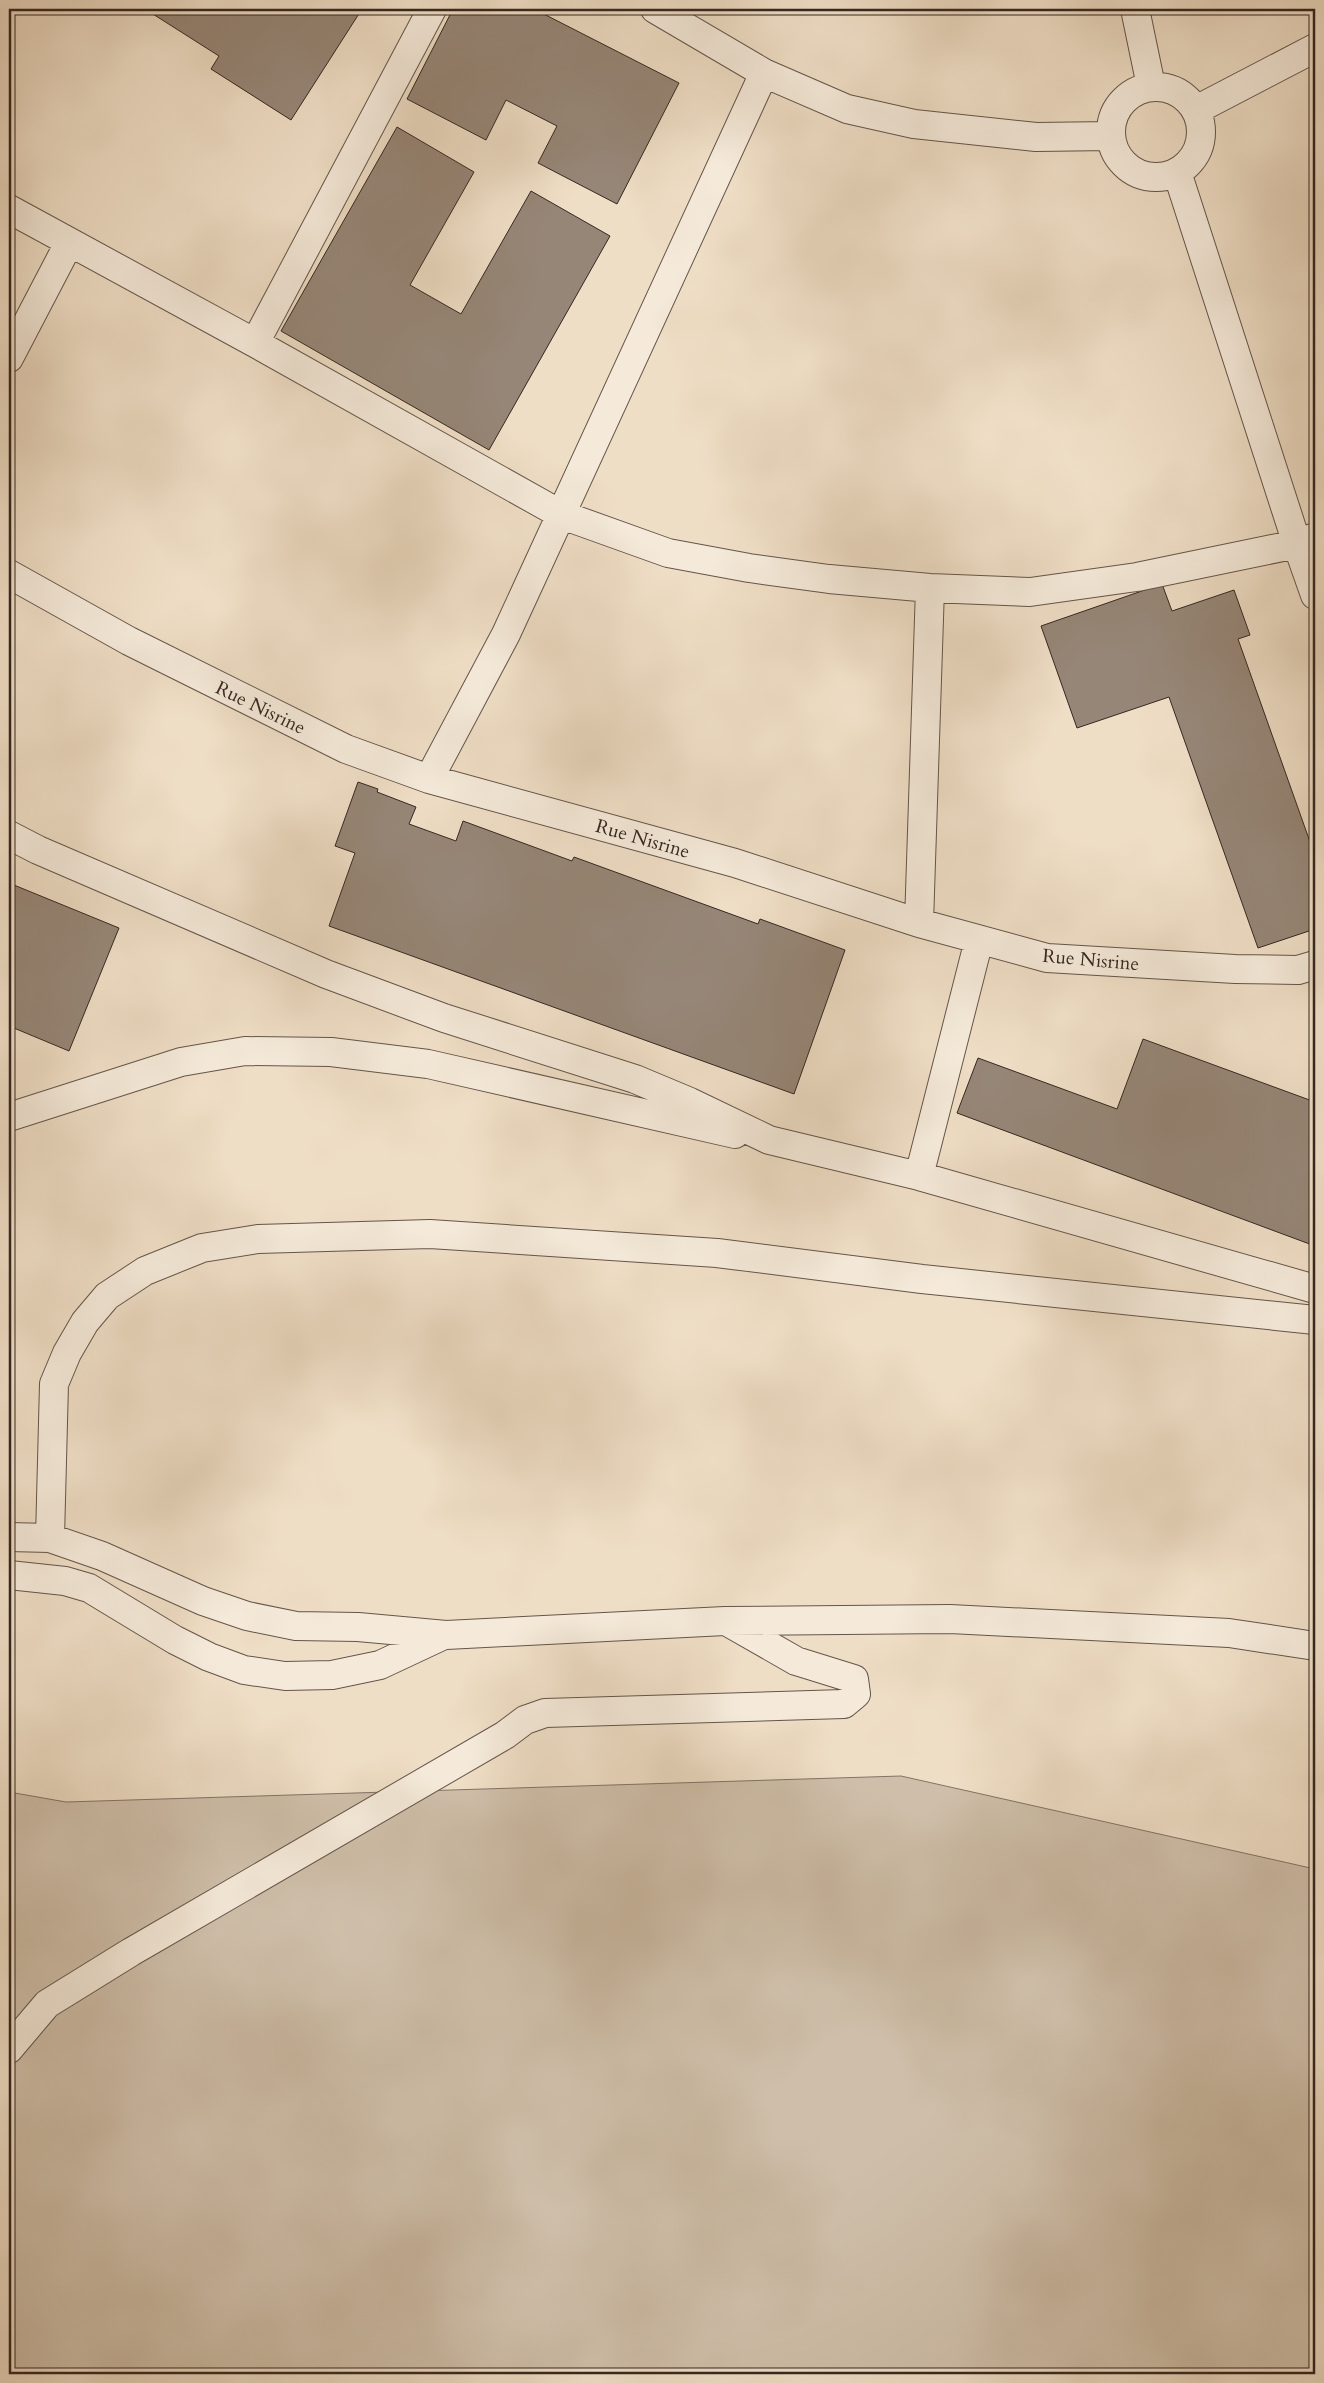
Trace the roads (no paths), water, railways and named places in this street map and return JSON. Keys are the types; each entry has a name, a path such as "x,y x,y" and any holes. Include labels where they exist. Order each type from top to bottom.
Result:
{"street":[{"path":"255,343 432,9"},
{"path":"655,9 764,73 847,109 914,124 1036,137 1110,136"},
{"path":"1135,9 1152,86"},
{"path":"1196,110 1315,48"},
{"path":"429,779 506,634 764,73"},
{"path":"1152,86 1169,88 1184,96 1196,110 1201,128 1199,146 1191,161 1177,172 1160,177 1142,175 1126,166 1115,152 1110,136 1112,118 1120,102 1134,91 1152,86"},
{"path":"1177,172 1306,541 1315,595"},
{"path":"9,209 255,343 562,515 668,553 749,568 829,579 930,588 1030,592 1137,577 1306,541"},
{"path":"9,358 69,243"},
{"name":"Rue Nisrine","path":"9,574 129,641 302,728 346,749 429,779 734,864 919,923 1047,958 1235,969 1298,970 1315,965"},
{"path":"919,923 930,588"},
{"path":"9,835 38,850 326,974 444,1018 635,1079 690,1102 769,1140"},
{"path":"919,1176 979,940"},
{"path":"9,1117 181,1062 245,1051 331,1052 428,1064 699,1127 769,1140 919,1176 1315,1289"},
{"path":"50,1538 54,1384 67,1353 85,1322 107,1296 144,1271 202,1248 258,1239 430,1234 717,1253 922,1279 1315,1320"},
{"path":"9,1537 50,1538 102,1556 203,1602 247,1616 296,1626 358,1627 446,1635 725,1621 950,1619 1229,1633 1315,1646"},
{"path":"9,1575 65,1581 89,1588 175,1640 209,1658 244,1670 285,1676 332,1675 380,1665 446,1635"},
{"path":"9,2048 47,2004 131,1952 505,1735 525,1720 545,1713 844,1704 856,1694 854,1679 796,1661 725,1621"}]}
